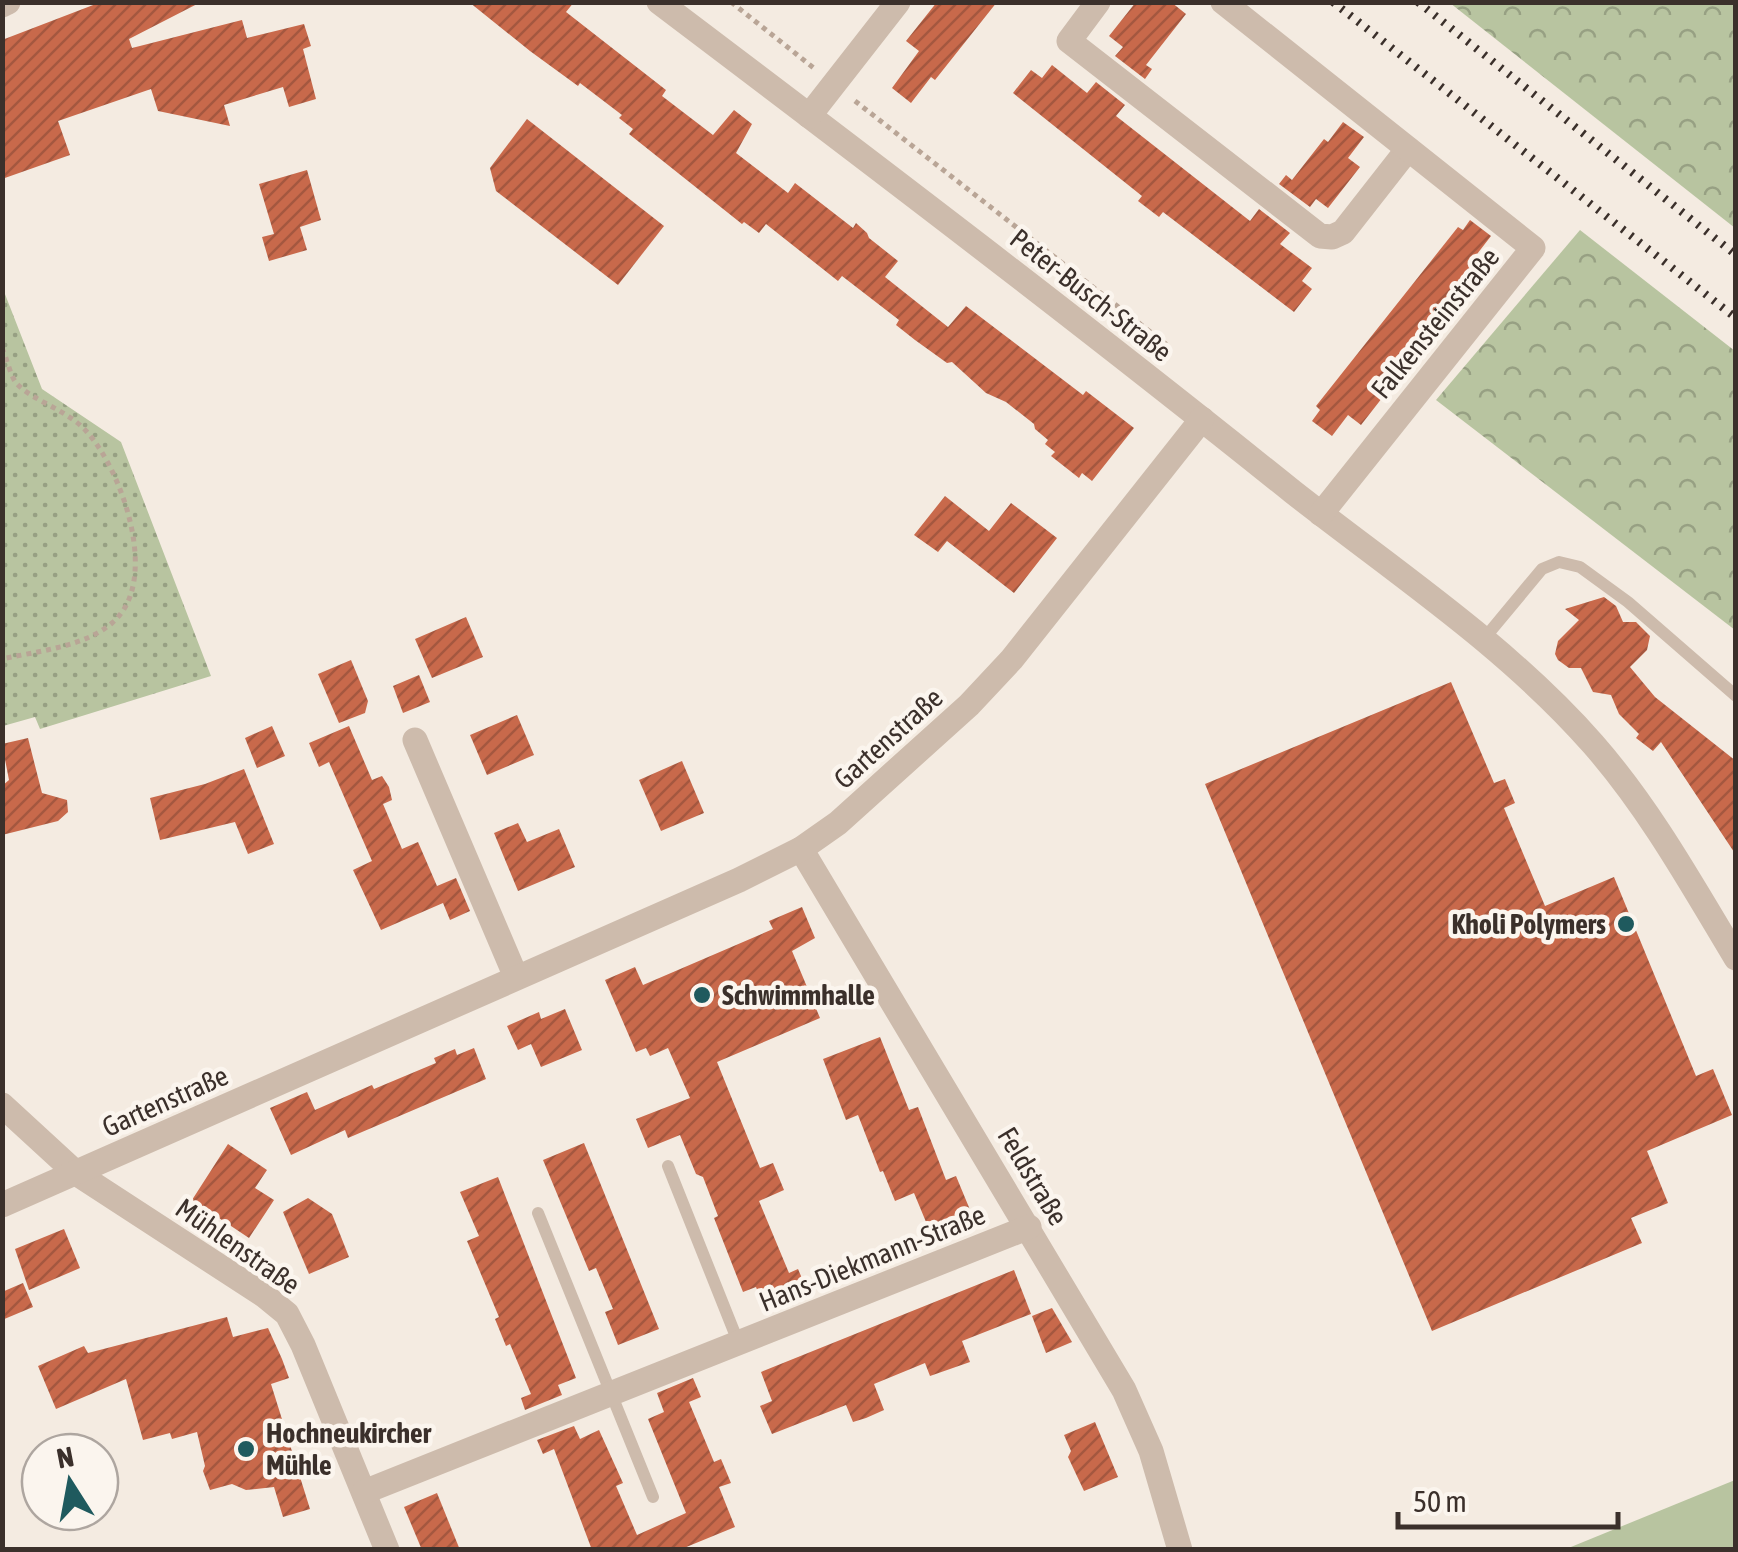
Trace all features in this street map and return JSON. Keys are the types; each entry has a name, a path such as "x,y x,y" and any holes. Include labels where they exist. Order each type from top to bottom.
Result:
{"street":[{"name":"Peter-Busch-Straße","path":"659,2 1483,640 1564,712 1615,770 1669,848 1736,958"},
{"path":"809,116 898,2"},
{"path":"1098,2 1069,41 1320,236 1332,237 1343,232 1408,148"},
{"name":"Falkensteinstraße","path":"1223,2 1533,248 1322,514"},
{"name":"Gartenstraße","path":"2,1205 740,880 801,848 875,793 1012,659 1202,419"},
{"path":"415,740 516,977"},
{"name":"Feldstraße","path":"801,848 1124,1390 1151,1451 1180,1550"},
{"name":"Mühlenstraße","path":"2,1105 76,1174 287,1314 386,1550"},
{"name":"Hans-Diekmann-Straße","path":"364,1492 1028,1227"}],"lane":[{"path":"1483,640 1542,569 1552,562 1566,562 1580,567 1628,602 1736,696"},
{"name":"Hans-Diekmann-Straße","path":"668,1166 738,1344"},
{"path":"538,1213 653,1497"}],"path":[{"path":"731,2 1167,344 1160,387"},
{"path":"2,348 16,384 74,419 94,439 128,514 136,570 130,601 122,614 97,633 2,658"}],"green space":[{"path":"1450,3 1735,3 1735,228"},
{"path":"1580,230 1735,351 1735,630 1436,400"},
{"path":"3,289 42,389 121,442 211,676 40,729 35,717 3,726"},
{"path":"1735,1480 1735,1549 1566,1549"}],"building":[{"path":"101,2 201,2 129,39 132,48 242,20 247,38 304,24 311,46 303,49 316,99 289,107 283,87 224,105 230,126 158,111 151,89 58,121 70,155 2,179 2,40"},
{"path":"469,2 574,2 566,12 666,90 662,96 713,135 734,110 752,124 736,153 788,193 795,183 853,228 856,223 898,261 885,277 948,327 966,306 1083,395 1086,391 1134,428 1092,481 1082,473 1079,478 1051,456 1055,452 1045,444 1048,440 1034,424 1006,402 986,393 952,362 947,363 896,325 899,320 842,276 838,281 766,224 759,233 742,224 629,134 633,129 619,118 622,115 530,51"},
{"path":"937,2 997,2 935,80 931,77 911,103 892,88 919,51 906,41"},
{"path":"1136,2 1171,2 1186,14 1146,65 1152,69 1145,79 1115,56 1123,47 1109,36"},
{"path":"1052,65 1087,93 1096,82 1125,105 1116,116 1250,221 1259,209 1290,233 1280,244 1312,268 1302,281 1312,289 1294,312 1163,212 1159,217 1138,201 1142,196 1013,93 1031,70 1042,78"},
{"path":"527,119 664,226 618,285 496,191 490,168"},
{"path":"1343,122 1364,137 1348,158 1360,167 1328,208 1316,199 1310,207 1279,184 1286,175 1292,180 1324,139 1328,142"},
{"path":"307,170 321,220 300,227 307,250 269,261 262,237 274,234 259,184"},
{"path":"1470,220 1491,236 1474,258 1485,266 1361,425 1348,415 1332,436 1312,421 1320,410 1316,406 1458,227 1463,230"},
{"path":"945,496 989,531 1011,503 1057,538 1014,593 947,541 938,552 914,535"},
{"path":"1604,597 1616,606 1623,622 1636,622 1650,636 1647,650 1630,667 1655,697 1736,761 1736,855 1661,742 1653,751 1636,738 1639,734 1619,714 1611,695 1593,692 1581,668 1569,668 1558,660 1558,641 1579,620 1565,609"},
{"path":"466,617 483,657 432,678 415,639"},
{"path":"351,660 368,701 365,713 339,723 318,674"},
{"path":"419,675 430,702 403,713 393,686"},
{"path":"1451,682 1494,783 1505,779 1515,803 1504,808 1545,906 1614,877 1696,1076 1713,1069 1732,1115 1647,1151 1668,1203 1631,1218 1642,1243 1432,1331 1205,784"},
{"path":"517,715 534,755 487,775 470,735"},
{"path":"272,726 285,756 257,768 245,738"},
{"path":"349,726 372,780 382,776 389,787 392,800 383,804 402,849 418,842 437,886 456,878 470,911 450,920 443,903 381,930 353,870 372,861 329,762 319,767 309,743"},
{"path":"28,738 42,793 67,800 68,812 58,821 2,835 2,786 9,780 2,744"},
{"path":"682,761 704,813 661,831 639,780"},
{"path":"244,769 274,844 248,854 235,822 160,840 150,798"},
{"path":"518,823 527,842 559,829 575,867 518,891 494,833"},
{"path":"802,907 815,938 792,951 820,1018 717,1062 760,1168 773,1163 784,1190 759,1201 789,1273 798,1269 807,1290 764,1308 756,1287 743,1292 714,1218 718,1216 703,1177 696,1174 680,1135 648,1148 636,1119 690,1098 668,1048 650,1056 646,1048 636,1052 605,980 635,967 643,985 773,929 769,921"},
{"path":"565,1009 582,1050 541,1067 531,1044 518,1050 507,1026 539,1012 541,1019"},
{"path":"880,1037 909,1110 918,1107 946,1180 956,1176 973,1217 931,1234 914,1193 895,1201 858,1115 846,1120 823,1059"},
{"path":"474,1048 486,1079 348,1138 345,1130 291,1155 270,1108 307,1092 315,1110 436,1063 434,1058 455,1049 457,1055"},
{"path":"584,1143 659,1329 618,1345 605,1312 613,1309 596,1268 589,1271 543,1160"},
{"path":"228,1144 267,1170 255,1188 274,1200 249,1238 192,1200"},
{"path":"498,1177 576,1378 558,1385 562,1395 525,1410 521,1398 531,1394 510,1344 506,1346 495,1319 499,1317 467,1241 479,1236 460,1192"},
{"path":"308,1198 332,1214 349,1257 309,1274 283,1212"},
{"path":"64,1229 80,1268 29,1290 15,1249"},
{"path":"1014,1270 1031,1314 962,1341 970,1362 930,1376 925,1363 874,1384 884,1410 866,1418 853,1422 846,1405 772,1434 760,1406 772,1401 761,1372"},
{"path":"23,1283 33,1307 2,1320 2,1292"},
{"path":"1052,1308 1072,1342 1046,1353 1032,1316"},
{"path":"227,1317 233,1337 268,1328 282,1359 289,1378 271,1384 310,1509 283,1517 274,1487 246,1490 232,1484 210,1490 197,1432 172,1439 170,1433 143,1440 126,1379 56,1409 38,1366 84,1346 88,1353"},
{"path":"693,1378 701,1397 689,1402 714,1462 721,1459 731,1483 719,1487 735,1527 679,1550 592,1550 554,1449 543,1454 537,1440 574,1426 580,1439 599,1430 623,1483 616,1486 637,1535 686,1513 648,1419 664,1412 657,1393"},
{"path":"1095,1422 1118,1477 1084,1491 1068,1457 1071,1451 1064,1435"},
{"path":"437,1493 460,1550 422,1550 404,1507"}],"railway":[{"path":"1333,2 1736,318"},
{"path":"1418,2 1736,255"}],"place":[{"name":"Kholi Polymers","path":"1626,924"},
{"name":"Schwimmhalle","path":"702,995"},
{"name":"Hochneukircher Mühle","path":"246,1449"}]}
